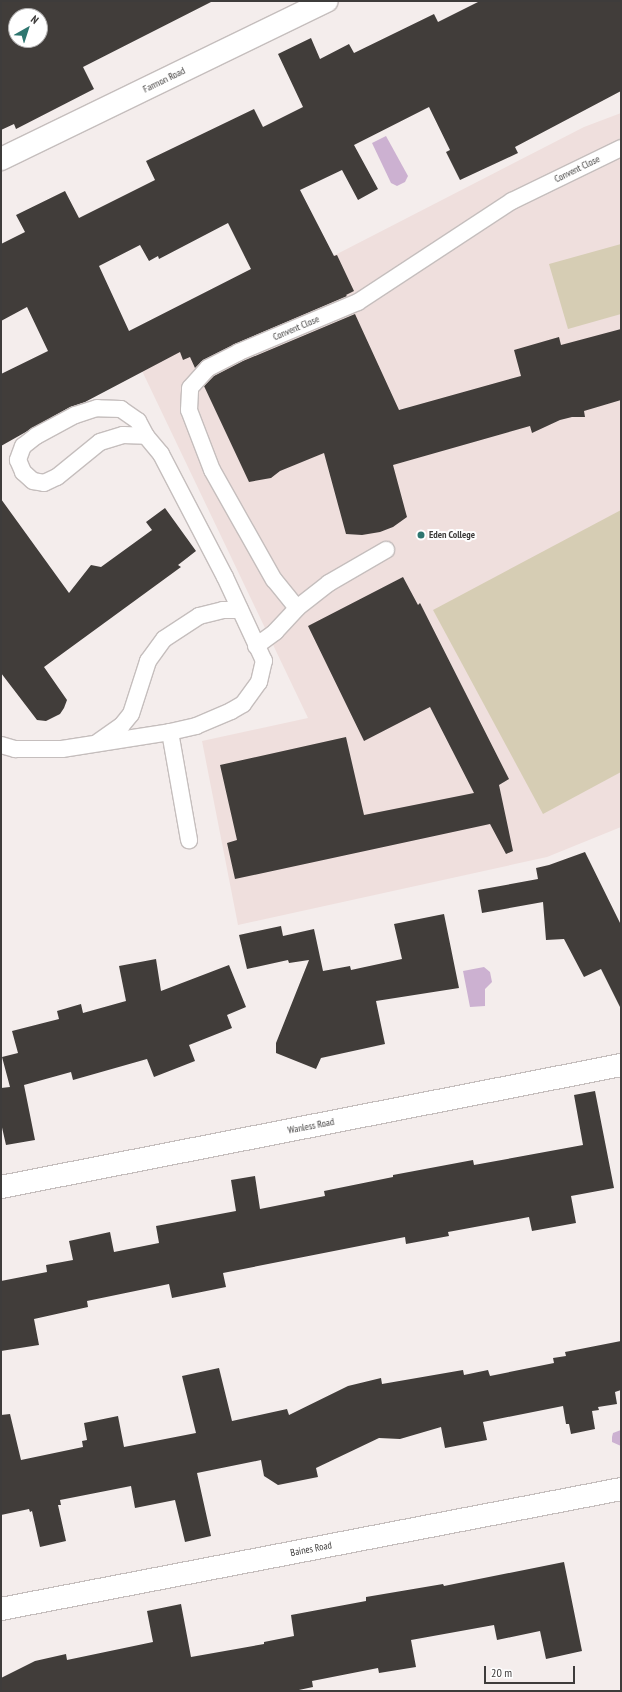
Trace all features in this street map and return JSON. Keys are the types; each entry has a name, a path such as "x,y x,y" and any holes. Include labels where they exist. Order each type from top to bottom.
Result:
{"street":[{"name":"Farmon Road","path":"1,159 327,1"},
{"name":"Wanless Road","path":"1,1187 621,1065"},
{"name":"Baines Road","path":"1,1609 621,1489"}],"lane":[{"name":"Convent Close","path":"297,608 274,580 212,470 189,410 190,388 208,368 239,352 358,302 512,201 621,148"},
{"path":"1,745 15,749 62,749 170,732 196,726 243,704 259,682 264,661 225,577 161,454 146,436 138,421 121,409 97,408 75,415 36,436 23,446 18,460 23,472 33,481 44,483 62,473 100,442 123,435 146,436"},
{"path":"256,646 275,632 297,608 329,583 386,550"},
{"path":"95,744 122,725 131,714 148,661 164,639 199,616 224,610 240,610"},
{"path":"170,732 189,840"}],"shaded area":[{"name":"Eden College","path":"621,113 621,827 547,857 238,925 202,741 308,718 133,352 205,316 339,253 584,127"},
{"path":"386,136 408,176 405,182 397,186 391,183 372,143"},
{"path":"621,244 621,314 568,329 549,264"},
{"path":"621,510 621,772 543,814 433,610"},
{"path":"484,967 490,972 492,982 485,989 485,1006 470,1007 463,971"},
{"path":"621,1430 621,1446 612,1442 612,1437 613,1433"}],"building":[{"path":"1,1 213,1 83,67 94,89 16,129 14,124 1,130"},
{"path":"480,1 621,1 621,91 515,147 518,153 460,180 446,152 450,150 429,107 354,145 378,189 358,200 342,170 300,190 334,256 337,255 354,291 346,295 347,296 235,344 203,360 195,368 190,357 183,360 180,352 85,402 70,407 1,446 1,374 48,351 27,307 1,321 1,244 25,232 16,215 65,191 79,218 155,180 146,161 254,109 263,127 303,107 278,54 311,38 320,59 349,44 354,53 434,14 438,22","holes":["228,223 251,269 129,331 99,266 140,245 149,261 158,256 159,259"]},
{"path":"355,314 399,410 521,376 514,350 559,337 561,345 621,329 621,400 584,411 585,417 572,417 560,420 532,433 530,426 393,465 407,517 393,527 380,532 362,535 346,534 324,453 280,471 271,478 249,482 204,386 214,376 243,361"},
{"path":"1,499 69,593 91,565 101,567 152,530 146,522 165,508 196,551 178,565 181,567 44,667 67,700 60,714 46,721 37,720 1,673"},
{"path":"403,577 418,605 420,603 509,779 499,785 513,851 506,854 490,824 235,879 227,843 237,840 220,765 346,737 364,815 474,793 430,707 364,741 308,626"},
{"path":"585,852 621,925 621,1009 601,969 584,977 564,939 546,940 543,902 482,913 478,890 538,879 536,868"},
{"path":"444,914 459,988 376,1001 385,1044 321,1058 316,1069 276,1053 276,1043 309,960 289,963 288,960 247,969 239,935 281,926 283,936 314,929 323,971 350,966 351,970 402,959 394,924"},
{"path":"156,959 161,991 229,965 246,1007 227,1015 232,1028 189,1045 195,1061 154,1077 147,1059 73,1080 71,1072 24,1085 35,1140 6,1145 1,1123 1,1088 10,1087 2,1057 18,1053 12,1031 59,1019 57,1011 81,1004 83,1013 126,1001 119,966"},
{"path":"595,1091 614,1188 571,1196 576,1223 532,1231 529,1217 448,1232 449,1236 406,1244 405,1237 223,1273 226,1287 172,1298 169,1284 87,1301 88,1307 34,1319 39,1345 1,1351 1,1281 47,1272 46,1265 73,1260 69,1241 110,1232 114,1252 159,1243 156,1226 236,1211 231,1180 255,1176 260,1209 325,1196 324,1191 393,1177 393,1175 473,1160 474,1165 583,1145 574,1095"},
{"path":"621,1341 621,1390 615,1392 617,1404 598,1407 599,1410 592,1411 595,1429 571,1434 569,1424 566,1424 563,1406 483,1422 487,1440 445,1448 441,1427 400,1439 379,1438 316,1468 318,1477 278,1485 264,1476 261,1460 197,1473 211,1536 185,1542 175,1500 135,1508 131,1486 60,1500 61,1505 58,1505 66,1541 40,1547 32,1511 30,1512 29,1509 1,1515 1,1415 10,1414 21,1460 83,1447 82,1441 87,1440 84,1423 118,1416 124,1447 196,1433 182,1376 219,1368 232,1421 287,1409 289,1415 348,1386 381,1378 382,1384 463,1370 464,1375 488,1370 490,1376 554,1363 553,1358 566,1356 565,1352"},
{"path":"564,1562 582,1651 546,1659 540,1631 497,1640 494,1625 411,1640 416,1667 379,1673 378,1668 312,1681 313,1687 294,1691 1,1691 1,1678 35,1661 66,1654 67,1660 153,1642 147,1611 181,1604 191,1657 264,1644 264,1642 294,1636 291,1615 366,1601 366,1597 443,1584 444,1586"}],"place":[{"name":"Eden College","path":"421,535"}]}
